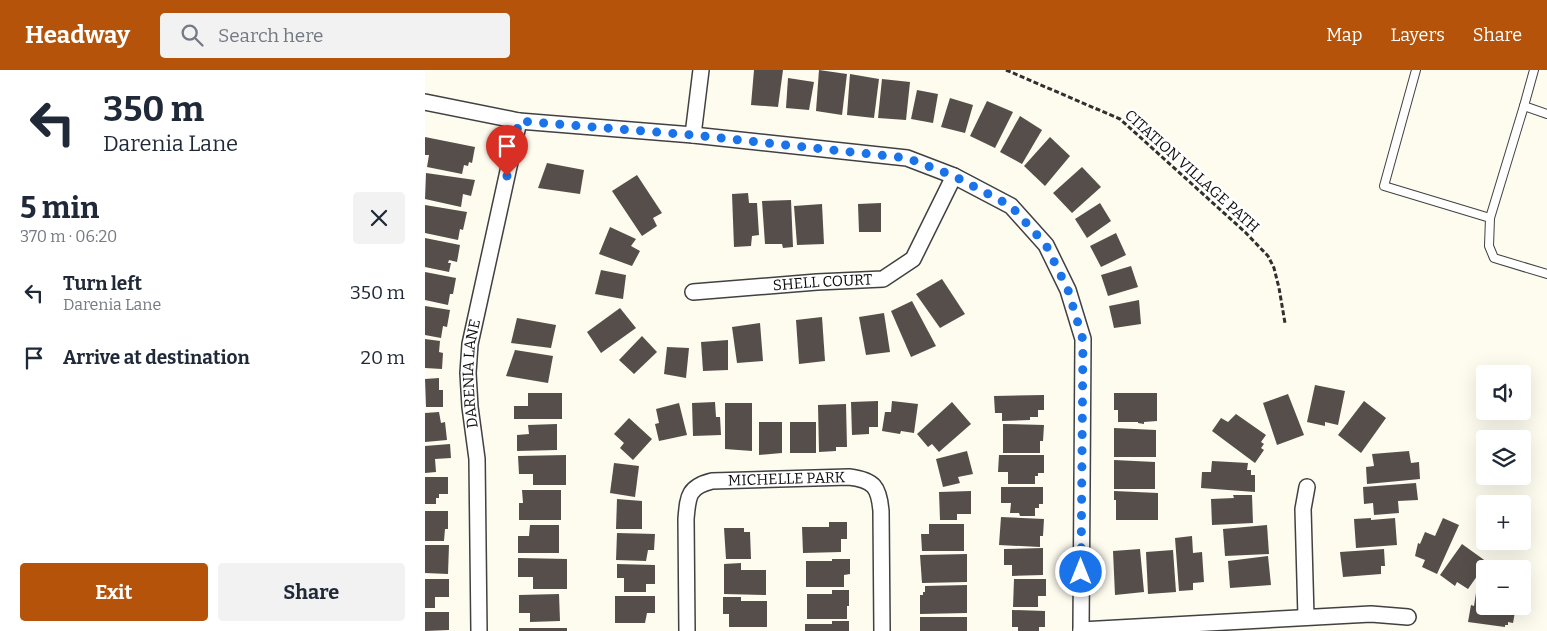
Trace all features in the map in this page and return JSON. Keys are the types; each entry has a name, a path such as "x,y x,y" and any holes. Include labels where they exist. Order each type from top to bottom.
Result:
{"street":[{"path":"693,135 701,70"},
{"path":"425,102 519,121 693,135 907,158 954,176 1011,206 1046,245 1068,290 1083,340 1081,630 1371,614 1408,617"},
{"name":"DARENIA LANE","path":"479,631 477,459 470,407 468,373 470,344 519,121"},
{"name":"SHELL COURT","path":"693,292 883,279 913,259 954,176"},
{"name":"MICHELLE PARK","path":"687,631 686,519 687,502 693,489 712,481 849,477 861,478 871,483 877,488 880,497 882,631"},
{"path":"1306,617 1303,510 1307,487"}],"lane":[{"path":"1416,70 1384,186 1490,218"},
{"path":"1534,70 1490,218 1489,246 1494,258 1547,274"},
{"path":"1524,106 1547,114"}],"path":[{"name":"CITATION VILLAGE PATH","path":"1006,70 1120,119 1238,225 1268,256 1279,288 1285,323"}],"building":[{"path":"754,70 783,70 778,107 751,105"},
{"path":"819,70 847,74 842,115 816,111"},
{"path":"850,74 879,79 874,118 847,115"},
{"path":"788,78 814,82 809,110 786,108"},
{"path":"882,79 910,82 906,120 878,118"},
{"path":"917,90 938,94 933,123 911,119"},
{"path":"950,98 973,105 965,133 941,127"},
{"path":"987,101 1013,112 995,148 970,136"},
{"path":"1020,116 1042,130 1022,164 1000,152"},
{"path":"425,137 475,147 472,163 469,162 468,166 464,165 462,174 427,167 429,155 425,155"},
{"path":"1050,137 1070,156 1045,186 1024,166"},
{"path":"547,163 584,170 580,194 538,188"},
{"path":"1082,167 1101,187 1072,213 1053,193"},
{"path":"426,173 475,180 471,196 463,194 461,207 425,199"},
{"path":"637,175 662,213 653,218 657,226 642,236 612,191"},
{"path":"748,193 749,203 757,203 759,235 752,236 751,246 734,247 732,194"},
{"path":"791,200 793,247 783,248 782,244 765,244 762,201"},
{"path":"881,203 881,232 859,232 858,204"},
{"path":"1100,203 1111,221 1087,238 1075,219"},
{"path":"822,204 824,244 797,245 794,206"},
{"path":"425,205 467,212 463,230 460,229 458,240 425,233"},
{"path":"610,227 636,239 631,246 640,251 632,266 599,254"},
{"path":"1116,233 1126,255 1101,267 1090,246"},
{"path":"425,238 460,245 457,262 449,260 448,263 451,263 449,272 425,267"},
{"path":"1131,266 1138,287 1108,296 1101,275"},
{"path":"601,270 626,275 623,299 595,294"},
{"path":"425,272 456,278 453,294 450,294 448,305 425,300"},
{"path":"942,279 965,314 940,328 916,294"},
{"path":"1139,300 1141,324 1114,328 1109,306"},
{"path":"912,301 936,346 911,357 891,311"},
{"path":"425,306 450,310 447,327 443,326 441,338 425,335"},
{"path":"620,308 636,328 601,353 587,332"},
{"path":"884,313 890,352 866,355 859,317"},
{"path":"822,317 825,361 799,364 796,320"},
{"path":"517,318 556,325 551,348 511,343"},
{"path":"760,323 763,361 737,363 732,327"},
{"path":"642,336 657,352 634,374 619,360"},
{"path":"425,339 440,341 439,352 443,353 442,369 425,368"},
{"path":"728,340 728,370 703,371 701,342"},
{"path":"667,347 689,348 686,378 664,374"},
{"path":"515,350 553,356 548,383 506,376"},
{"path":"439,378 439,390 443,390 443,407 426,407 425,379"},
{"path":"1315,385 1345,391 1338,425 1325,422 1325,426 1307,422"},
{"path":"528,393 562,393 562,419 514,419 514,406 528,406"},
{"path":"1114,393 1157,393 1157,421 1144,422 1144,424 1138,422 1118,422 1118,410 1114,410"},
{"path":"1288,394 1304,435 1277,445 1263,403"},
{"path":"1044,395 1044,410 1038,410 1038,417 1030,417 1030,420 1002,421 1002,413 995,413 994,396"},
{"path":"878,401 878,427 869,427 869,434 852,435 851,402"},
{"path":"892,401 918,404 914,433 901,431 900,434 882,431 885,412 891,412"},
{"path":"1364,401 1386,418 1361,453 1338,435"},
{"path":"715,402 716,417 720,417 721,435 693,436 692,403"},
{"path":"952,402 971,424 939,452 932,444 928,447 917,434"},
{"path":"679,403 687,435 659,441 655,424 659,423 656,409"},
{"path":"725,403 752,403 752,451 725,449"},
{"path":"846,404 847,447 836,447 836,451 819,452 818,405"},
{"path":"439,412 441,423 445,422 447,440 425,442 425,413"},
{"path":"1236,414 1266,435 1261,442 1264,444 1261,448 1264,450 1255,463 1212,431 1221,418 1228,422"},
{"path":"629,418 652,439 633,460 620,448 624,443 614,434"},
{"path":"759,422 782,422 782,453 759,455"},
{"path":"790,422 816,422 816,453 790,453"},
{"path":"557,424 557,450 517,451 517,435 529,434 528,425"},
{"path":"1003,424 1044,425 1043,441 1040,441 1040,453 1003,453"},
{"path":"1114,428 1156,430 1156,457 1114,457"},
{"path":"450,444 451,458 435,459 436,472 425,473 425,446"},
{"path":"967,451 973,474 958,477 960,483 943,487 936,459"},
{"path":"1409,451 1411,463 1419,462 1420,479 1367,484 1366,467 1374,466 1372,454"},
{"path":"566,455 566,485 533,485 533,474 519,474 518,456"},
{"path":"999,455 1044,455 1044,473 1038,473 1038,476 1035,476 1035,484 1008,484 1008,472 998,472"},
{"path":"1114,460 1155,462 1155,489 1114,489"},
{"path":"1212,461 1248,463 1247,470 1251,470 1251,475 1255,475 1255,492 1201,488 1202,472 1211,472"},
{"path":"614,463 639,466 635,497 610,493"},
{"path":"425,477 448,477 448,494 439,494 439,498 436,498 436,504 425,504"},
{"path":"1416,483 1418,500 1398,501 1399,513 1374,515 1373,503 1364,504 1363,487"},
{"path":"1001,487 1043,487 1043,504 1039,504 1039,508 1035,508 1035,516 1020,516 1019,513 1010,513 1011,503 1001,503"},
{"path":"522,490 561,490 561,520 519,520 519,503 523,503"},
{"path":"971,491 971,514 957,514 957,520 940,520 939,492"},
{"path":"1114,491 1158,493 1158,520 1116,520"},
{"path":"1233,495 1252,495 1253,523 1212,525 1211,499 1234,498"},
{"path":"617,499 642,501 642,529 616,529"},
{"path":"425,511 448,511 448,529 445,529 444,541 425,541"},
{"path":"1001,517 1044,519 1043,536 1040,536 1040,547 999,545"},
{"path":"1371,518 1371,520 1395,518 1397,545 1356,548 1354,519"},
{"path":"1443,518 1459,525 1437,574 1422,567 1425,560 1415,556 1418,543 1420,544 1425,532 1435,536"},
{"path":"829,522 847,522 847,539 841,539 841,552 803,553 802,527 829,527"},
{"path":"929,524 964,524 964,551 922,551 921,534 929,534"},
{"path":"530,525 559,525 559,553 518,553 518,536 529,536"},
{"path":"1267,525 1269,554 1225,556 1223,529"},
{"path":"724,528 744,528 744,532 750,532 751,559 726,559"},
{"path":"617,533 655,534 654,550 648,550 646,561 616,560"},
{"path":"1192,536 1193,553 1202,552 1204,582 1193,583 1193,590 1179,591 1175,538"},
{"path":"1462,544 1484,560 1476,560 1476,578 1468,589 1457,582 1455,586 1440,575"},
{"path":"425,545 449,545 448,574 425,573"},
{"path":"1043,548 1043,575 1012,576 1012,565 1004,565 1004,549"},
{"path":"1140,549 1144,592 1115,595 1113,551"},
{"path":"1384,549 1385,566 1381,566 1381,574 1343,577 1340,552"},
{"path":"1173,550 1176,592 1148,594 1146,552"},
{"path":"967,554 967,582 922,583 920,555"},
{"path":"1268,556 1271,585 1230,588 1228,561"},
{"path":"518,558 567,559 567,589 533,589 533,577 518,577"},
{"path":"832,559 850,559 850,574 844,575 844,587 806,587 806,561 832,561"},
{"path":"741,563 741,570 766,570 766,595 724,594 724,564"},
{"path":"617,564 655,565 655,584 646,584 646,592 624,592 624,578 617,578"},
{"path":"425,579 449,579 449,597 435,597 435,608 425,608"},
{"path":"1014,579 1046,579 1046,596 1038,596 1038,607 1013,607"},
{"path":"967,585 967,613 920,614 920,595 923,595 923,592 925,592 925,586"},
{"path":"832,590 849,590 847,619 807,619 807,594 832,594"},
{"path":"1476,593 1476,615 1514,615 1513,623 1508,622 1508,625 1505,625 1505,627 1468,622 1471,605 1474,606"},
{"path":"559,594 560,621 530,622 530,613 519,613 519,595"},
{"path":"615,596 655,596 655,613 647,613 645,623 615,623"},
{"path":"723,597 741,597 741,601 767,601 767,627 729,627 729,614 723,614"},
{"path":"1012,610 1045,611 1045,627 1039,627 1039,631 1018,631 1018,627 1012,627"},
{"path":"425,612 449,612 449,630 425,631"},
{"path":"920,617 967,617 967,631 920,631"},
{"path":"832,621 849,621 849,631 805,631 805,624 832,624"},
{"path":"519,628 567,628 567,631 519,631"}],"route":[{"path":"507,176 519,121 693,135 907,158 954,176 1011,206 1046,245 1068,290 1083,340 1081,572"}]}
